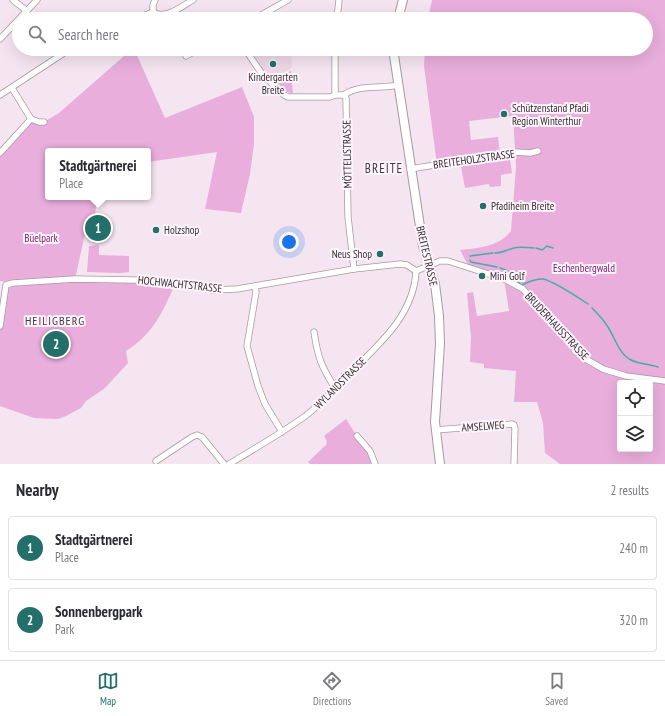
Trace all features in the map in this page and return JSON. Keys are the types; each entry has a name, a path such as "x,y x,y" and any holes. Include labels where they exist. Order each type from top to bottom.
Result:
{"main road":[{"path":"400,12 403,0"},
{"name":"BREITESTRASSE","path":"394,56 410,169 423,246 434,284 440,332 439,368 435,410 440,464"}],"street":[{"path":"13,0 27,11 37,0"},
{"path":"154,12 153,5 155,0"},
{"path":"172,12 193,0"},
{"path":"267,12 288,0"},
{"path":"338,12 339,0"},
{"path":"0,39 12,27"},
{"path":"0,95 60,56"},
{"path":"249,56 262,74 288,97 330,97 335,95 344,95 348,92 365,88 398,85"},
{"path":"335,56 335,95"},
{"path":"12,88 32,119 39,122 44,122"},
{"name":"MÖTTELISTRASSE","path":"344,95 346,98 348,217 354,269"},
{"path":"0,153 32,119"},
{"name":"BREITEHOLZSTRASSE","path":"410,169 515,152 530,153 538,151"},
{"name":"BRUDERHAUSSTRASSE","path":"416,271 440,261 504,278 523,289 584,358 603,368 626,376 665,381"},
{"name":"HOCHWACHTSTRASSE","path":"0,326 6,285 13,283 75,279 153,280 213,290 237,289 354,269 400,264 407,265 416,271"},
{"name":"WYLANDSTRASSE","path":"229,464 282,432 312,411 390,334 401,317 413,291 416,271"},
{"path":"255,286 256,292 248,346 258,386 282,432"},
{"path":"314,332 317,353 322,368 335,388"},
{"name":"AMSELWEG","path":"436,430 512,424 515,428 514,464"},
{"path":"156,461 192,437 198,435 202,437 224,464"},
{"path":"357,436 370,451 375,464"}],"shaded area":[{"name":"Kindergarten Breite","path":"254,56 291,56 292,68 268,80 250,58"}],"green space":[{"name":"Eschenbergwald","path":"432,0 665,0 665,464 560,464 545,453 543,423 537,402 514,402 516,371 484,368 484,364 470,362 471,337 467,293 473,292 477,316 509,311 504,279 469,267 460,250 494,244 511,231 516,167 513,116 469,121 471,140 498,137 500,155 509,153 512,173 501,175 501,186 490,187 489,184 465,188 460,161 437,165 424,66 425,56 653,56 653,12 429,12"},
{"name":"Büelpark","path":"124,56 137,56 165,118 242,87 254,117 254,144 250,174 241,213 205,209 217,152 151,162 151,148 45,148 45,200 97,200 95,215 89,216 75,279 133,280 175,284 156,322 143,337 126,351 128,363 104,389 86,401 81,408 66,416 58,419 34,418 0,406 0,326 6,285 3,281 0,281 0,153 31,119 44,122 59,113"},
{"path":"291,71 293,94 285,91 272,80"},
{"path":"99,245 99,255 129,256 129,272 87,272 89,246"},
{"path":"346,419 375,464 310,464 308,462 326,445 327,441 324,436"}],"waterway":[{"path":"536,248 542,250 547,246 553,248"},
{"path":"495,253 516,247 534,248"},
{"path":"470,256 493,253"},
{"path":"470,260 471,262 497,267"},
{"path":"500,268 509,272 521,285 540,279 547,280 588,304"},
{"path":"592,308 605,322 623,354 631,360 658,367"}],"place":[{"name":"Kindergarten Breite","path":"273,64"},
{"name":"Schützenstand Pfadi Region Winterthur","path":"504,114"},
{"name":"Pfadiheim Breite","path":"483,206"},
{"name":"Stadtgärtnerei","path":"98,228"},
{"name":"Holzshop","path":"156,230"},
{"name":"Neus Shop","path":"380,254"},
{"name":"Mini Golf","path":"482,276"},
{"name":"Sonnenbergpark","path":"56,344"}],"district":[{"name":"BREITE","path":"384,168"},
{"name":"HEILIGBERG","path":"55,320"}]}
